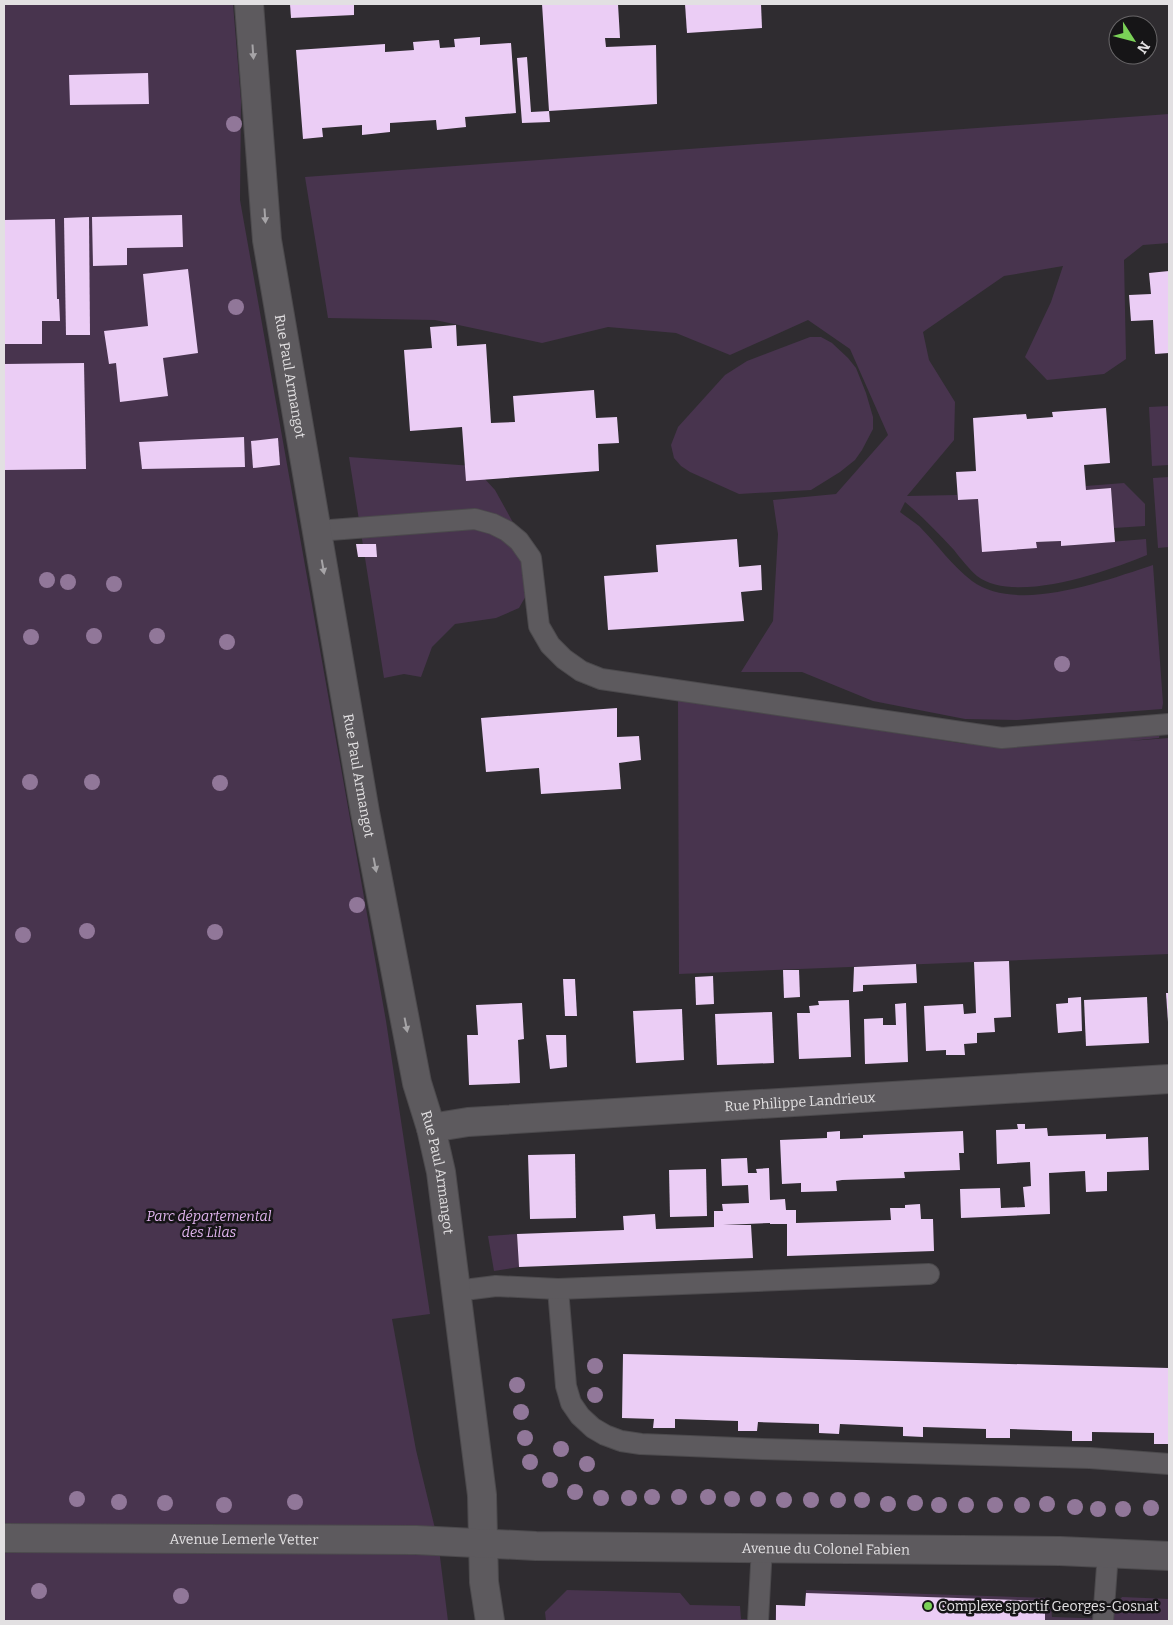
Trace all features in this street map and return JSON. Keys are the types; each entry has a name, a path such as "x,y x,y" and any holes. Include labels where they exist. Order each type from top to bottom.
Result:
{"street":[{"name":"Rue Paul Armangot","path":"249,4 267,240 365,812 417,1083 431,1128 441,1172 482,1495 484,1582 490,1621"},
{"name":"Rue Philippe Landrieux","path":"431,1128 468,1122 1169,1079"},
{"name":"Avenue Lemerle Vetter","path":"4,1538 416,1540 483,1543"},
{"name":"Avenue du Colonel Fabien","path":"483,1543 536,1546 1060,1551 1169,1556"}],"lane":[{"path":"317,531 475,518 508,531 531,558 539,626 550,645 564,659 581,671 601,679 1002,738 1169,724"},
{"path":"456,1291 496,1286 558,1289 929,1274"},
{"path":"558,1289 566,1386 571,1403 592,1428 621,1441 641,1444 762,1449 1090,1458 1169,1464"},
{"path":"758,1621 762,1547"},
{"path":"1103,1621 1108,1553"}],"green space":[{"name":"Parc départemental des Lilas","path":"4,4 233,4 241,101 240,200 386,1021 430,1314 392,1319 416,1450 438,1541 448,1621 4,1621"},
{"path":"1169,114 1169,243 1143,245 1124,260 1126,359 1104,374 1047,380 1025,357 1051,302 1063,266 1004,276 923,332 929,360 955,402 954,440 907,496 957,495 958,500 978,499 982,552 1036,542 1061,541 1061,546 1146,539 1147,555 1109,569 1061,582 1014,587 993,584 977,576 936,531 905,502 900,512 919,526 951,562 972,581 991,590 1012,595 1036,595 1086,586 1153,565 1162,709 1017,720 965,719 873,701 802,672 741,672 773,621 778,534 773,500 836,494 888,435 850,349 808,320 730,355 676,333 608,327 542,343 435,320 328,318 305,177"},
{"path":"810,337 821,337 832,343 848,358 856,368 866,393 873,417 873,429 855,460 811,490 739,494 681,466 674,458 671,445 678,427 725,375 747,361"},
{"path":"1169,406 1169,465 1152,466 1149,407"},
{"path":"349,457 473,466 495,490 540,571 519,608 496,618 455,624 432,647 421,677 404,674 384,678"},
{"path":"1169,477 1169,547 1158,548 1153,478"},
{"path":"1124,483 1145,504 1145,526 1114,528 1111,488 1086,490 1086,486"},
{"path":"678,699 966,744 1019,743 1160,732 1159,738 1129,741 1169,738 1169,954 679,974"},
{"path":"517,1234 519,1267 494,1271 488,1236"},
{"name":"Complexe sportif Georges-Gosnat","path":"567,1590 680,1593 690,1605 740,1606 741,1619 775,1620 776,1605 805,1606 806,1590 1050,1598 1052,1617 1112,1619 1113,1608 1122,1597 1169,1599 1169,1621 546,1621 545,1612"}],"building":[{"path":"290,4 354,4 354,15 291,18"},
{"path":"542,4 618,4 620,38 605,38 606,47 656,45 657,104 549,111"},
{"path":"685,4 761,4 762,28 687,33"},
{"path":"480,37 480,45 511,43 516,113 465,117 466,127 437,130 436,120 390,123 390,132 362,135 362,125 322,128 323,137 303,139 296,50 385,44 385,52 414,50 413,42 439,40 440,48 455,47 454,39"},
{"path":"527,57 531,112 549,111 550,122 522,123 517,58"},
{"path":"148,73 149,104 70,105 69,75"},
{"path":"182,215 183,247 127,248 127,265 93,266 92,217"},
{"path":"89,217 90,335 66,335 64,218"},
{"path":"55,219 57,299 59,299 60,321 42,321 42,344 4,344 4,220"},
{"path":"188,269 198,353 163,358 168,396 120,402 116,363 109,364 104,331 148,326 143,274"},
{"path":"1169,271 1169,353 1155,354 1153,320 1131,321 1129,295 1151,294 1149,273"},
{"path":"456,325 457,346 486,344 491,423 515,422 513,396 594,390 596,418 617,417 619,443 598,444 599,471 466,481 462,427 410,431 404,350 432,348 430,327"},
{"path":"84,363 86,469 4,470 4,364"},
{"path":"1106,408 1110,463 1084,465 1086,490 1111,488 1115,542 1061,546 1061,541 1036,542 1037,548 982,552 978,499 958,500 956,472 976,471 973,418 1026,414 1027,419 1053,417 1052,412"},
{"path":"244,437 245,467 142,469 139,442"},
{"path":"278,438 280,465 253,468 251,441"},
{"path":"737,539 739,567 761,565 762,590 741,592 744,621 608,630 604,576 658,572 656,545"},
{"path":"356,544 376,544 377,557 358,557"},
{"path":"617,708 617,737 639,736 641,760 619,763 621,789 541,794 539,768 486,772 481,718"},
{"path":"1009,961 1011,1017 994,1018 995,1032 977,1033 977,1043 964,1044 965,1055 946,1055 946,1050 926,1051 924,1006 963,1004 964,1014 976,1013 974,962"},
{"path":"916,964 917,983 863,985 863,991 853,992 854,967"},
{"path":"783,970 799,970 800,997 784,998"},
{"path":"713,976 714,1004 696,1005 695,977"},
{"path":"563,979 575,979 577,1016 565,1016"},
{"path":"1166,993 1169,993 1169,1022 1168,1022"},
{"path":"1081,997 1082,1031 1058,1033 1056,1004 1068,1003 1068,998"},
{"path":"1147,997 1149,1043 1086,1046 1084,1000"},
{"path":"849,1000 851,1057 799,1059 797,1013 810,1013 809,1006 819,1005 818,1001"},
{"path":"522,1003 524,1039 518,1040 520,1083 469,1085 467,1035 478,1035 476,1005"},
{"path":"906,1003 908,1062 865,1064 864,1019 883,1018 883,1025 896,1025 895,1004"},
{"path":"682,1009 684,1060 636,1063 633,1011"},
{"path":"772,1012 774,1063 717,1065 715,1014"},
{"path":"546,1035 566,1035 567,1067 550,1069"},
{"path":"1017,1124 1025,1124 1025,1129 1047,1128 1048,1136 1106,1134 1106,1139 1148,1137 1149,1170 1107,1172 1107,1191 1086,1192 1085,1171 1049,1173 1050,1214 961,1218 960,1189 1000,1188 1001,1208 1025,1207 1023,1187 1031,1186 1030,1162 997,1164 996,1130 1018,1129"},
{"path":"840,1131 840,1139 863,1138 863,1135 963,1131 964,1153 959,1153 960,1170 904,1172 905,1178 836,1181 837,1191 801,1192 801,1183 782,1184 780,1140 827,1138 827,1132"},
{"path":"575,1154 576,1218 530,1219 528,1155"},
{"path":"747,1158 748,1173 757,1173 756,1169 769,1168 770,1200 785,1199 786,1210 796,1210 796,1223 891,1220 890,1208 905,1208 905,1205 920,1204 921,1219 933,1219 934,1251 787,1256 787,1224 770,1223 723,1225 751,1225 753,1258 519,1267 517,1234 624,1230 623,1216 655,1214 656,1229 714,1227 714,1211 723,1211 722,1204 749,1203 748,1185 722,1186 721,1159"},
{"path":"706,1169 707,1216 670,1217 669,1170"},
{"path":"623,1354 1169,1368 1169,1444 1154,1444 1154,1433 1092,1432 1092,1441 1072,1441 1072,1431 1010,1429 1010,1438 986,1438 986,1429 923,1427 923,1437 903,1436 903,1427 840,1424 839,1434 819,1433 819,1424 758,1422 757,1431 738,1431 738,1421 675,1419 675,1428 653,1428 654,1419 622,1418"},
{"path":"806,1593 1045,1601 1045,1621 776,1621 776,1605 805,1606"}],"place":[{"name":"Complexe sportif Georges-Gosnat","path":"928,1606"}]}
